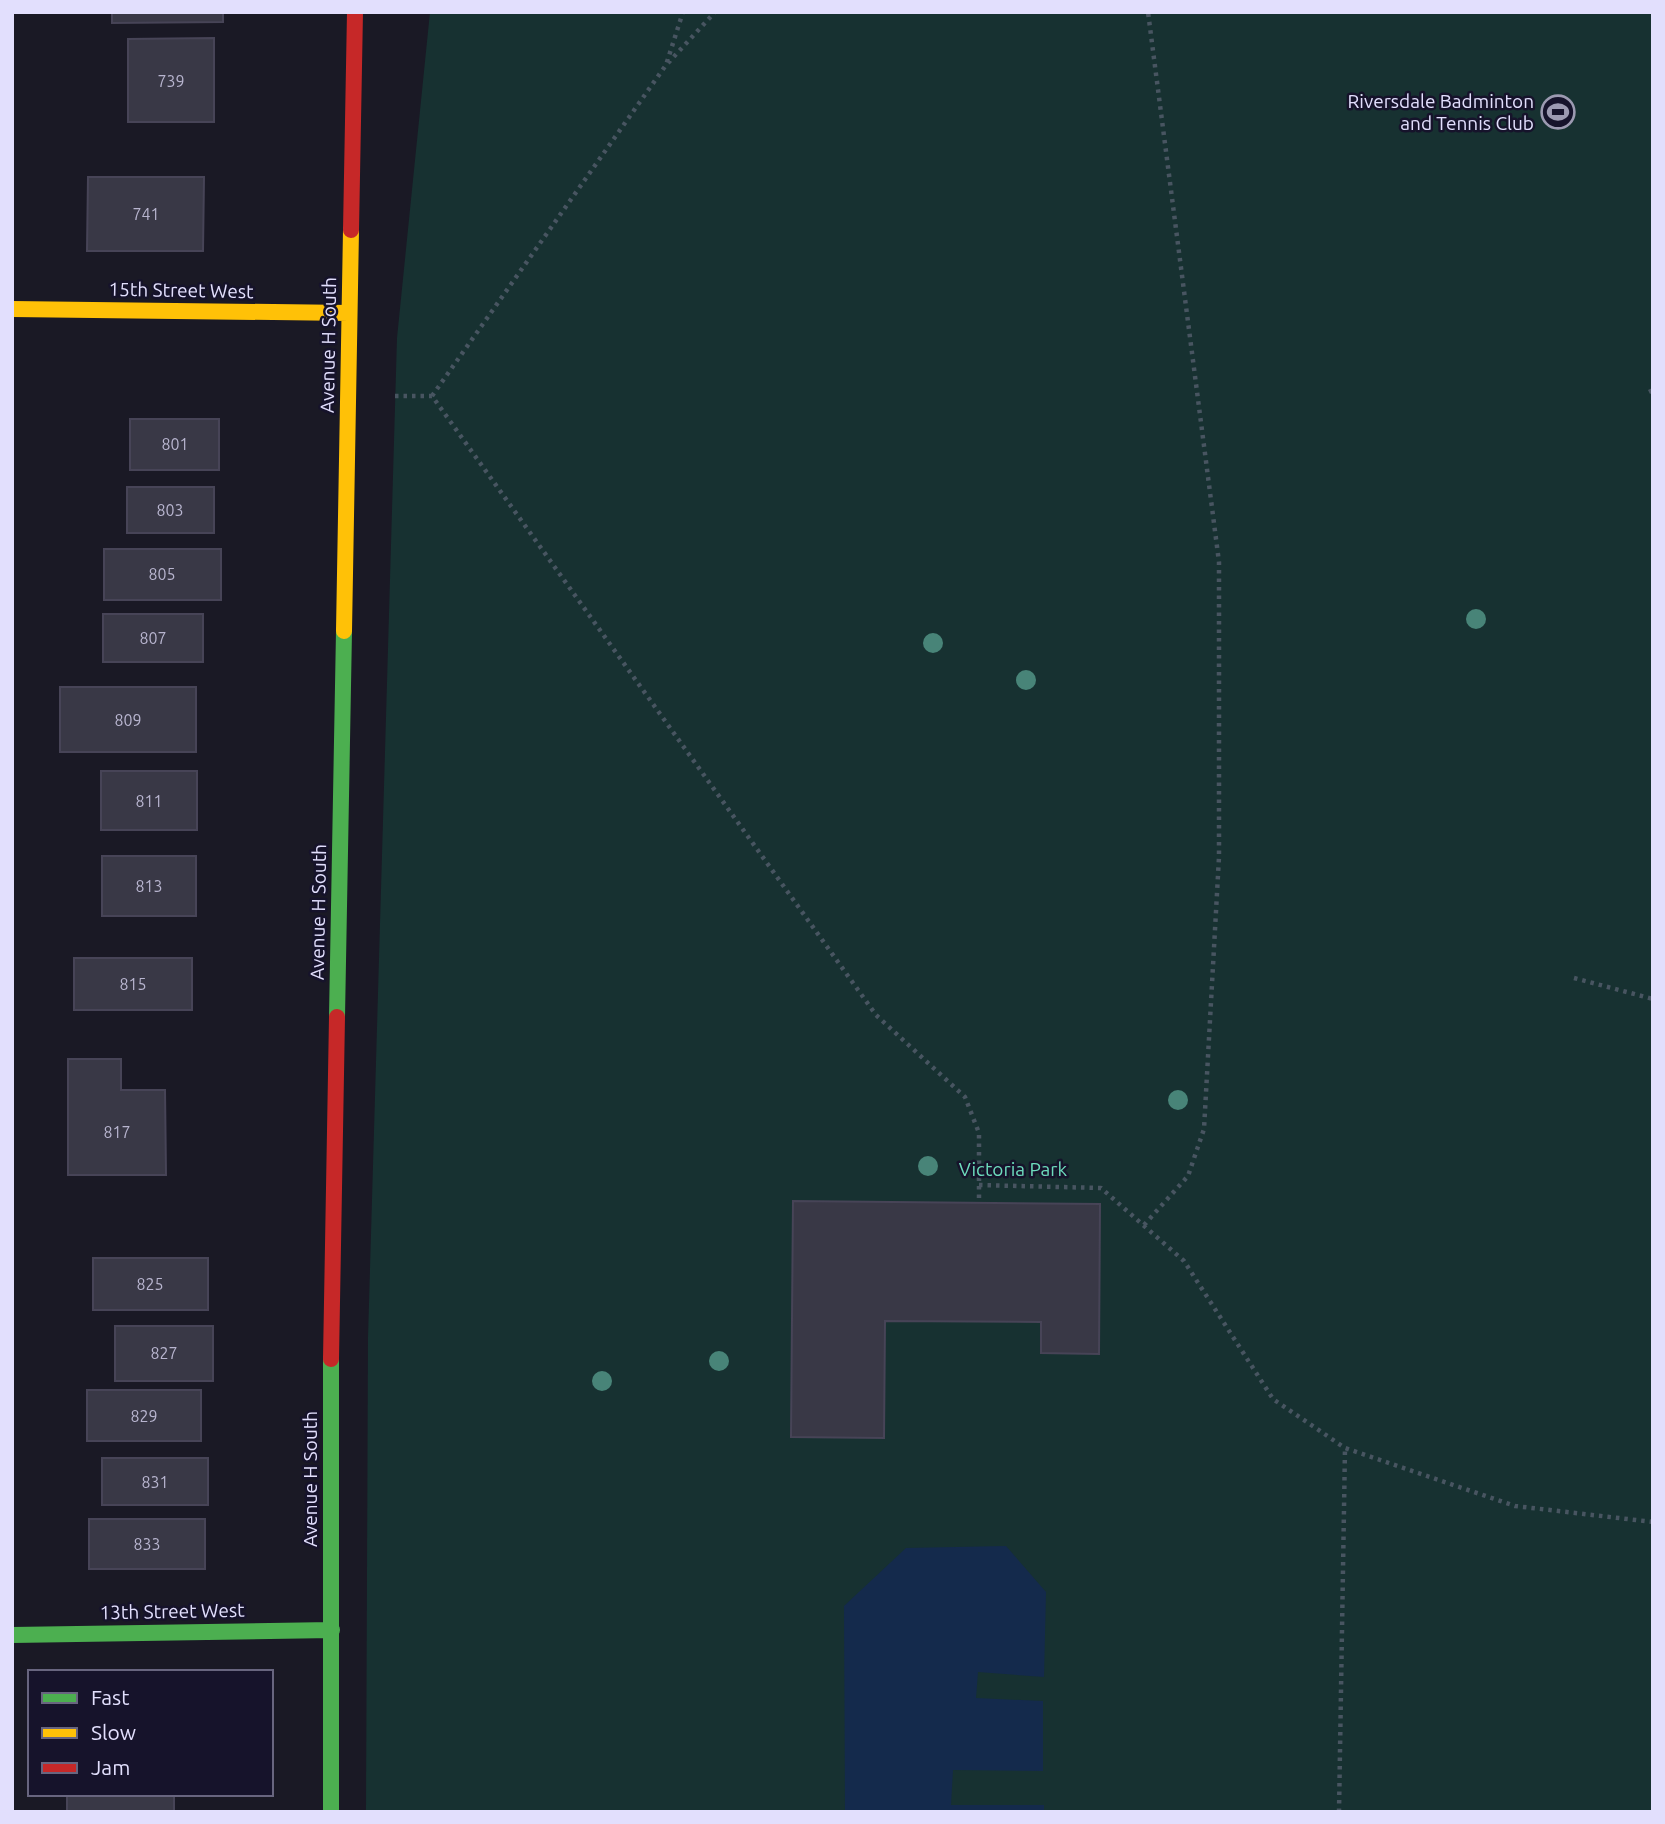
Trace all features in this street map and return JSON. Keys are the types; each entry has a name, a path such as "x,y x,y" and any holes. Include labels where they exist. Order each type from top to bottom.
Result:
{"street":[{"name":"Avenue H South","path":"331,1812 331,1337 355,12"},
{"name":"15th Street West","path":"12,310 349,313"},
{"name":"13th Street West","path":"12,1635 332,1630"}],"path":[{"path":"666,65 683,12"},
{"path":"432,396 666,65 715,12"},
{"path":"1144,1225 1188,1176 1204,1129 1219,857 1219,562 1148,12"},
{"path":"348,399 432,396"},
{"path":"432,396 876,1015 965,1097 979,1133 979,1203"},
{"path":"1574,978 1653,999"},
{"path":"979,1185 1101,1188 1184,1261 1273,1399 1345,1448 1515,1506 1653,1522"},
{"path":"1339,1812 1345,1448"}],"green space":[{"name":"Victoria Park","path":"430,12 1653,12 1653,1812 366,1812 368,1338 397,338"}],"water":[{"path":"1006,1546 1046,1592 1044,1677 978,1672 976,1698 1043,1701 1043,1771 953,1770 951,1805 1044,1805 1044,1812 845,1812 844,1606 906,1548"}],"building":[{"path":"112,12 223,12 223,22 112,23"},
{"path":"214,38 214,122 128,122 128,39"},
{"path":"88,177 204,177 203,251 87,251"},
{"path":"130,419 219,419 219,470 130,470"},
{"path":"127,487 214,487 214,533 127,533"},
{"path":"104,549 221,549 221,600 104,600"},
{"path":"103,614 203,614 203,662 103,662"},
{"path":"60,687 196,687 196,752 60,752"},
{"path":"101,771 197,771 197,830 101,830"},
{"path":"102,856 196,856 196,916 102,916"},
{"path":"74,958 192,958 192,1010 74,1010"},
{"path":"68,1059 121,1059 121,1090 165,1090 166,1175 68,1175"},
{"path":"793,1201 1100,1204 1099,1354 1041,1353 1041,1322 885,1321 884,1438 791,1437"},
{"path":"93,1258 208,1258 208,1310 93,1310"},
{"path":"115,1326 213,1326 213,1381 115,1381"},
{"path":"87,1390 201,1390 201,1441 87,1441"},
{"path":"102,1458 208,1458 208,1505 102,1505"},
{"path":"89,1519 205,1519 205,1569 89,1569"},
{"path":"67,1796 174,1796 174,1812 67,1812"}],"traffic: fast":[{"path":"337,1017 344,631"},
{"path":"331,1359 331,1812"},
{"path":"12,1635 332,1630"}],"traffic: slow":[{"path":"344,631 351,230"},
{"path":"12,309 349,313"}],"traffic: jam":[{"path":"351,230 355,12"},
{"path":"331,1359 337,1017"}],"place":[{"name":"Riversdale Badminton and Tennis Club","path":"1558,112"}]}
